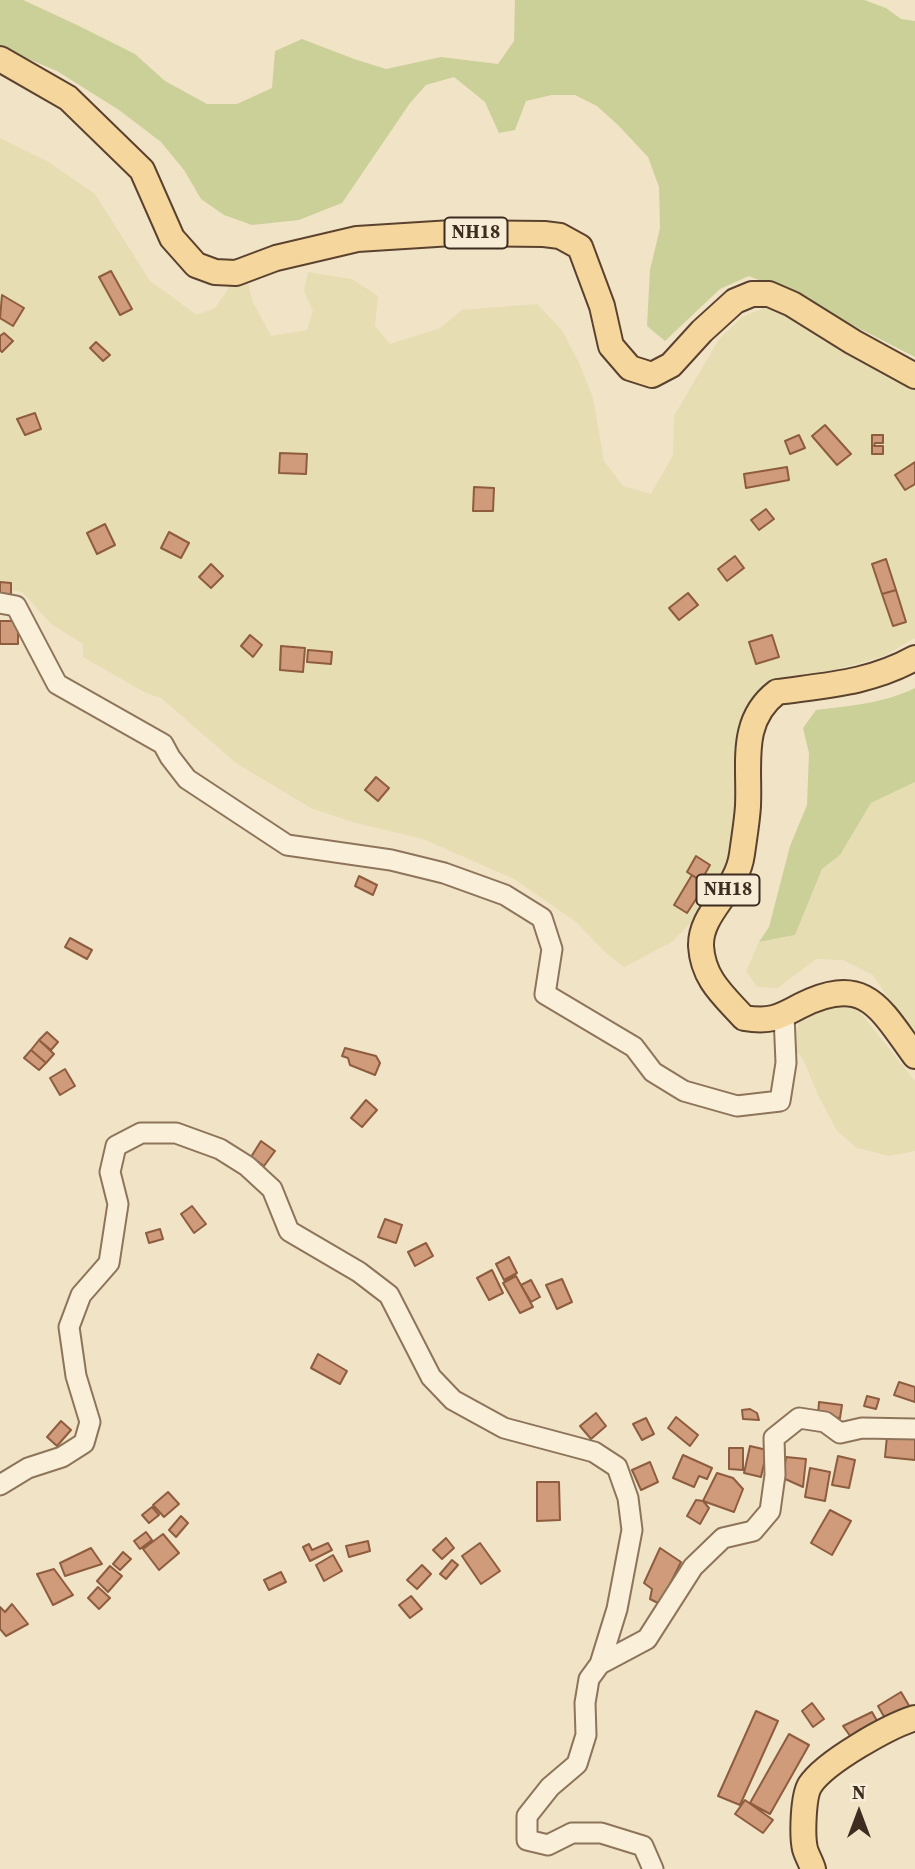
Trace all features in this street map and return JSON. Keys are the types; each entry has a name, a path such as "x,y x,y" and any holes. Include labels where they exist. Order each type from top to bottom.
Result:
{"main road":[{"name":"NH18","path":"0,59 68,98 142,170 172,238 195,265 215,272 236,273 276,258 357,239 452,233 560,236 580,247 602,306 611,346 630,368 652,375 670,365 734,301 752,294 769,294 792,304 915,376"},
{"name":"NH18","path":"915,658 894,670 863,680 777,692 767,699 750,729 747,750 748,807 742,858 735,880 706,919 701,944 709,978 744,1018 769,1021 813,1000 843,992 857,994 880,1009 915,1056"},
{"path":"813,1869 805,1849 803,1829 809,1786 825,1770 867,1741 915,1718"}],"street":[{"path":"0,603 16,606 57,684 163,744 187,779 287,845 391,860 444,873 505,895 542,918 552,949 545,994 634,1047 653,1072 684,1091 737,1106 780,1101 786,1063 784,1015"},
{"path":"0,1485 29,1468 62,1457 84,1443 90,1422 76,1376 69,1327 81,1296 109,1263 118,1205 110,1172 116,1146 141,1133 176,1133 220,1149 247,1166 272,1189 289,1231 349,1266 389,1295 431,1377 453,1400 504,1428 594,1452 617,1467 628,1498 632,1530 617,1609 600,1664 589,1679 585,1703 586,1735 577,1764 550,1787 527,1816 527,1840 548,1844 572,1833 601,1833 642,1846 653,1869"},
{"path":"600,1664 647,1639 693,1567 723,1538 753,1531 770,1511 775,1475 774,1438 799,1418 825,1422 840,1433 862,1428 915,1429"}],"shaded area":[{"path":"0,138 47,161 95,194 150,281 197,315 215,308 230,286 248,282 252,300 271,336 307,330 313,311 304,291 308,272 352,279 378,296 375,326 390,344 440,328 462,310 537,304 562,330 580,365 593,398 604,461 623,486 651,494 673,455 674,416 719,339 742,317 768,306 915,390 915,638 884,656 860,663 825,672 777,678 753,709 740,813 726,879 700,914 672,942 624,967 607,954 575,921 514,879 423,839 352,822 311,808 236,763 161,698 146,693 83,657 83,644 51,624 22,592 0,589"},
{"path":"915,782 915,1040 873,975 843,960 816,959 778,988 757,987 746,971 759,942 795,935 822,869 840,855 871,803"},
{"path":"855,1006 915,1081 915,1151 889,1156 857,1148 837,1131 803,1059 791,1045 801,1017 826,1009"}],"green space":[{"path":"0,0 23,0 135,54 165,81 207,104 237,104 272,88 275,51 302,39 386,69 441,57 498,64 514,41 515,0 864,0 886,8 901,19 915,21 915,357 788,292 749,276 720,289 665,341 647,326 650,270 660,228 659,187 648,157 597,106 575,95 552,95 526,101 515,130 499,133 485,102 454,77 426,85 410,103 342,203 299,220 252,225 224,215 201,199 184,170 161,142 119,110 57,71 0,47"},
{"path":"915,688 915,782 871,803 840,855 822,869 795,935 759,942 769,927 790,846 807,805 809,753 803,728 816,710 879,700"}],"building":[{"path":"111,271 132,309 120,315 99,277"},
{"path":"2,295 24,308 13,326 0,318"},
{"path":"4,333 13,341 2,352 0,336"},
{"path":"96,342 110,355 103,361 90,348"},
{"path":"35,413 41,429 25,435 17,419"},
{"path":"825,425 851,454 837,465 812,436"},
{"path":"799,435 805,448 790,454 785,441"},
{"path":"872,435 883,435 883,443 875,443 874,446 883,446 883,454 872,454"},
{"path":"280,453 307,454 306,474 279,473"},
{"path":"915,462 915,484 905,490 895,475"},
{"path":"787,467 789,480 746,488 744,474"},
{"path":"474,487 494,488 493,511 473,511"},
{"path":"766,509 774,519 759,530 751,520"},
{"path":"105,524 115,545 97,554 87,533"},
{"path":"169,532 189,543 181,558 161,548"},
{"path":"735,556 744,568 727,581 718,569"},
{"path":"886,559 896,590 882,594 872,564"},
{"path":"211,564 223,576 211,588 199,577"},
{"path":"0,582 11,583 11,602 0,602"},
{"path":"896,590 906,622 893,626 882,594"},
{"path":"688,593 698,605 679,620 669,608"},
{"path":"0,621 18,621 18,644 0,644"},
{"path":"250,635 262,645 253,657 241,646"},
{"path":"772,635 779,657 756,664 749,642"},
{"path":"281,646 305,648 303,672 280,670"},
{"path":"308,650 332,652 331,664 307,662"},
{"path":"376,777 389,788 378,801 365,790"},
{"path":"696,856 710,865 701,881 687,872"},
{"path":"692,875 706,884 687,913 674,905"},
{"path":"359,876 377,885 373,895 355,886"},
{"path":"70,938 92,950 87,959 65,947"},
{"path":"47,1032 58,1042 51,1050 39,1040"},
{"path":"39,1040 54,1054 46,1063 31,1050"},
{"path":"345,1048 376,1056 380,1063 375,1075 350,1065 348,1058 342,1056"},
{"path":"31,1050 46,1063 39,1070 24,1058"},
{"path":"65,1069 75,1086 60,1095 50,1078"},
{"path":"366,1100 377,1110 362,1127 351,1118"},
{"path":"261,1141 275,1151 264,1166 251,1157"},
{"path":"192,1206 206,1224 194,1233 181,1214"},
{"path":"385,1219 402,1225 396,1243 378,1237"},
{"path":"160,1229 163,1239 149,1243 146,1233"},
{"path":"426,1243 433,1256 415,1266 408,1252"},
{"path":"509,1257 517,1273 504,1280 496,1264"},
{"path":"492,1270 503,1293 489,1300 477,1278"},
{"path":"516,1276 533,1307 520,1313 503,1283"},
{"path":"562,1279 572,1302 557,1309 546,1285"},
{"path":"531,1280 540,1297 531,1302 521,1285"},
{"path":"318,1354 347,1371 340,1384 311,1368"},
{"path":"899,1382 915,1387 915,1402 894,1395"},
{"path":"867,1396 879,1399 876,1409 864,1406"},
{"path":"819,1402 842,1405 840,1418 818,1416"},
{"path":"750,1409 757,1413 759,1420 743,1419 742,1410"},
{"path":"596,1413 606,1426 591,1439 580,1426"},
{"path":"676,1417 698,1435 690,1446 668,1428"},
{"path":"646,1418 654,1434 642,1440 633,1424"},
{"path":"61,1421 71,1430 57,1446 47,1437"},
{"path":"887,1436 915,1439 915,1460 885,1457"},
{"path":"750,1446 767,1450 761,1477 744,1473"},
{"path":"729,1448 743,1448 743,1470 729,1469"},
{"path":"683,1455 712,1468 707,1479 699,1476 694,1487 673,1478"},
{"path":"838,1456 855,1460 849,1488 832,1485"},
{"path":"786,1457 806,1459 803,1487 783,1478"},
{"path":"650,1462 658,1482 641,1490 632,1470"},
{"path":"810,1468 830,1472 825,1501 805,1497"},
{"path":"717,1473 733,1478 743,1489 734,1512 703,1501"},
{"path":"537,1482 559,1482 560,1520 537,1521"},
{"path":"168,1492 179,1504 164,1517 153,1505"},
{"path":"696,1500 703,1501 709,1508 700,1524 687,1516"},
{"path":"152,1507 159,1515 149,1523 142,1515"},
{"path":"830,1510 851,1521 832,1555 811,1543"},
{"path":"181,1516 188,1523 176,1537 169,1530"},
{"path":"146,1532 152,1540 140,1549 134,1541"},
{"path":"163,1534 179,1553 159,1570 143,1549"},
{"path":"446,1538 454,1548 442,1559 433,1550"},
{"path":"368,1541 370,1551 349,1557 346,1546"},
{"path":"328,1543 332,1550 310,1561 303,1547 309,1544 312,1550"},
{"path":"480,1543 500,1571 481,1584 462,1556"},
{"path":"91,1548 102,1564 65,1576 60,1563"},
{"path":"660,1548 681,1562 660,1604 650,1599 652,1589 644,1583"},
{"path":"123,1552 131,1559 120,1570 113,1564"},
{"path":"333,1555 342,1571 324,1581 316,1565"},
{"path":"452,1560 458,1565 446,1579 440,1574"},
{"path":"422,1565 431,1574 417,1589 407,1580"},
{"path":"110,1566 122,1576 108,1592 97,1581"},
{"path":"54,1569 73,1595 53,1605 37,1574"},
{"path":"281,1572 286,1582 269,1590 264,1580"},
{"path":"98,1587 110,1598 99,1609 88,1598"},
{"path":"411,1596 422,1609 410,1618 399,1605"},
{"path":"12,1604 28,1624 6,1636 0,1629 0,1607 5,1612"},
{"path":"901,1692 911,1709 887,1722 878,1706"},
{"path":"812,1703 824,1719 813,1727 802,1711"},
{"path":"756,1711 778,1721 740,1805 718,1796"},
{"path":"872,1712 880,1726 853,1740 843,1726"},
{"path":"789,1734 809,1745 770,1814 750,1803"},
{"path":"745,1800 773,1820 763,1833 735,1814"}]}
